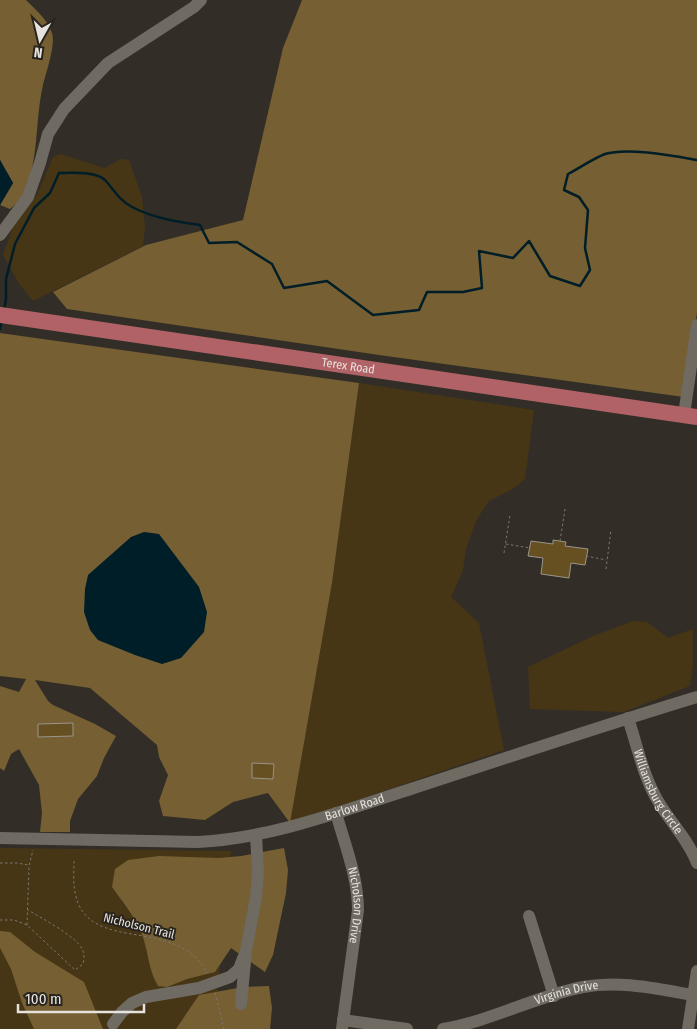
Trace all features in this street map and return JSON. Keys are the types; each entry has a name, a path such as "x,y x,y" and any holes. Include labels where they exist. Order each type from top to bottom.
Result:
{"main road":[{"name":"Terex Road","path":"4,316 691,416"}],"street":[{"path":"0,235 28,197 48,134 64,109 108,63 201,0"},
{"path":"691,416 697,325"},
{"name":"Barlow Road","path":"0,838 198,842 256,836 286,829 697,697"},
{"name":"Williamsburg Circle","path":"628,718 652,790 658,802 686,841 697,862"},
{"name":"Nicholson Drive","path":"336,813 354,874 358,899 342,1024"},
{"path":"241,1004 246,952 256,897 258,872 256,836"},
{"path":"529,916 554,996"},
{"path":"113,1024 127,1007 146,997 212,984 230,977 239,969 246,952"},
{"path":"688,1029 697,971"},
{"name":"Virginia Drive","path":"443,1029 464,1025 583,987 627,985 693,995"},
{"path":"342,1024 407,1029"}],"path":[{"path":"560,541 565,509"},
{"path":"504,554 510,515"},
{"path":"606,569 611,530"},
{"path":"506,544 530,548"},
{"path":"586,556 607,560"},
{"path":"26,925 29,866 35,840"},
{"name":"Nicholson Trail","path":"74,861 77,901 88,917 105,929 158,939 181,947 199,960 212,984 224,1029"},
{"path":"0,863 17,863 29,866"},
{"path":"0,920 14,920 26,925 75,970 83,964 84,956 82,949 76,941 28,910"}],"shaded area":[{"path":"0,0 26,0 44,19 50,28 53,38 52,51 43,85 33,166 25,192 10,209 0,205 13,183 0,160"},
{"path":"302,0 697,0 697,313 684,397 67,309 53,292 146,245 243,220 283,48"},
{"path":"61,154 104,168 121,159 129,160 142,197 145,227 143,246 33,301 20,285 3,255 14,224 37,195 53,157"},
{"path":"0,333 359,383 332,583 290,823 268,793 233,802 205,820 163,816 159,801 168,775 159,757 157,745 90,688 35,680 48,701 53,705 116,736 97,776 78,799 70,821 70,832 40,832 42,813 39,785 19,749 11,754 4,771 0,768 0,686 19,692 26,679 0,676"},
{"path":"359,383 534,410 525,479 511,490 489,501 477,519 466,549 463,570 451,597 479,623 504,750 290,823 332,583"},
{"path":"633,621 647,622 668,638 693,629 693,665 690,686 624,712 530,709 528,667 593,636"},
{"path":"0,848 231,851 214,1029 0,1029"},
{"path":"284,848 288,870 286,893 273,955 265,972 231,948 215,972 187,979 167,987 158,986 154,979 140,930 131,913 112,887 115,869 128,860 159,856 219,858"},
{"path":"0,931 10,932 35,952 84,982 103,1029 34,1029 22,1003 11,969 0,948"},
{"path":"269,986 272,1008 270,1029 176,1029 199,995 243,987"}],"water":[{"path":"0,160 13,183 0,205"},
{"path":"144,532 159,534 199,587 207,612 204,632 181,658 162,664 98,640 90,630 84,612 88,575 131,537"}],"building":[{"path":"553,540 566,542 565,546 588,549 585,565 571,563 569,578 541,574 543,558 528,556 531,541 553,544"},
{"path":"73,723 73,736 38,737 38,724"},
{"path":"252,763 274,764 273,779 252,778"}],"waterway":[{"path":"4,310 6,279 15,244 34,208 50,193 59,173 84,173 101,177 120,198 140,211 174,221 200,225 209,243 237,242 272,264 284,288 327,281 373,315 419,310 427,292 463,292 482,288 479,251 513,258 529,241 550,276 580,286 590,270 585,248 588,210 579,197 564,190 568,174 600,156 614,152 651,153 697,160"},
{"path":"0,329 2,320"}]}
